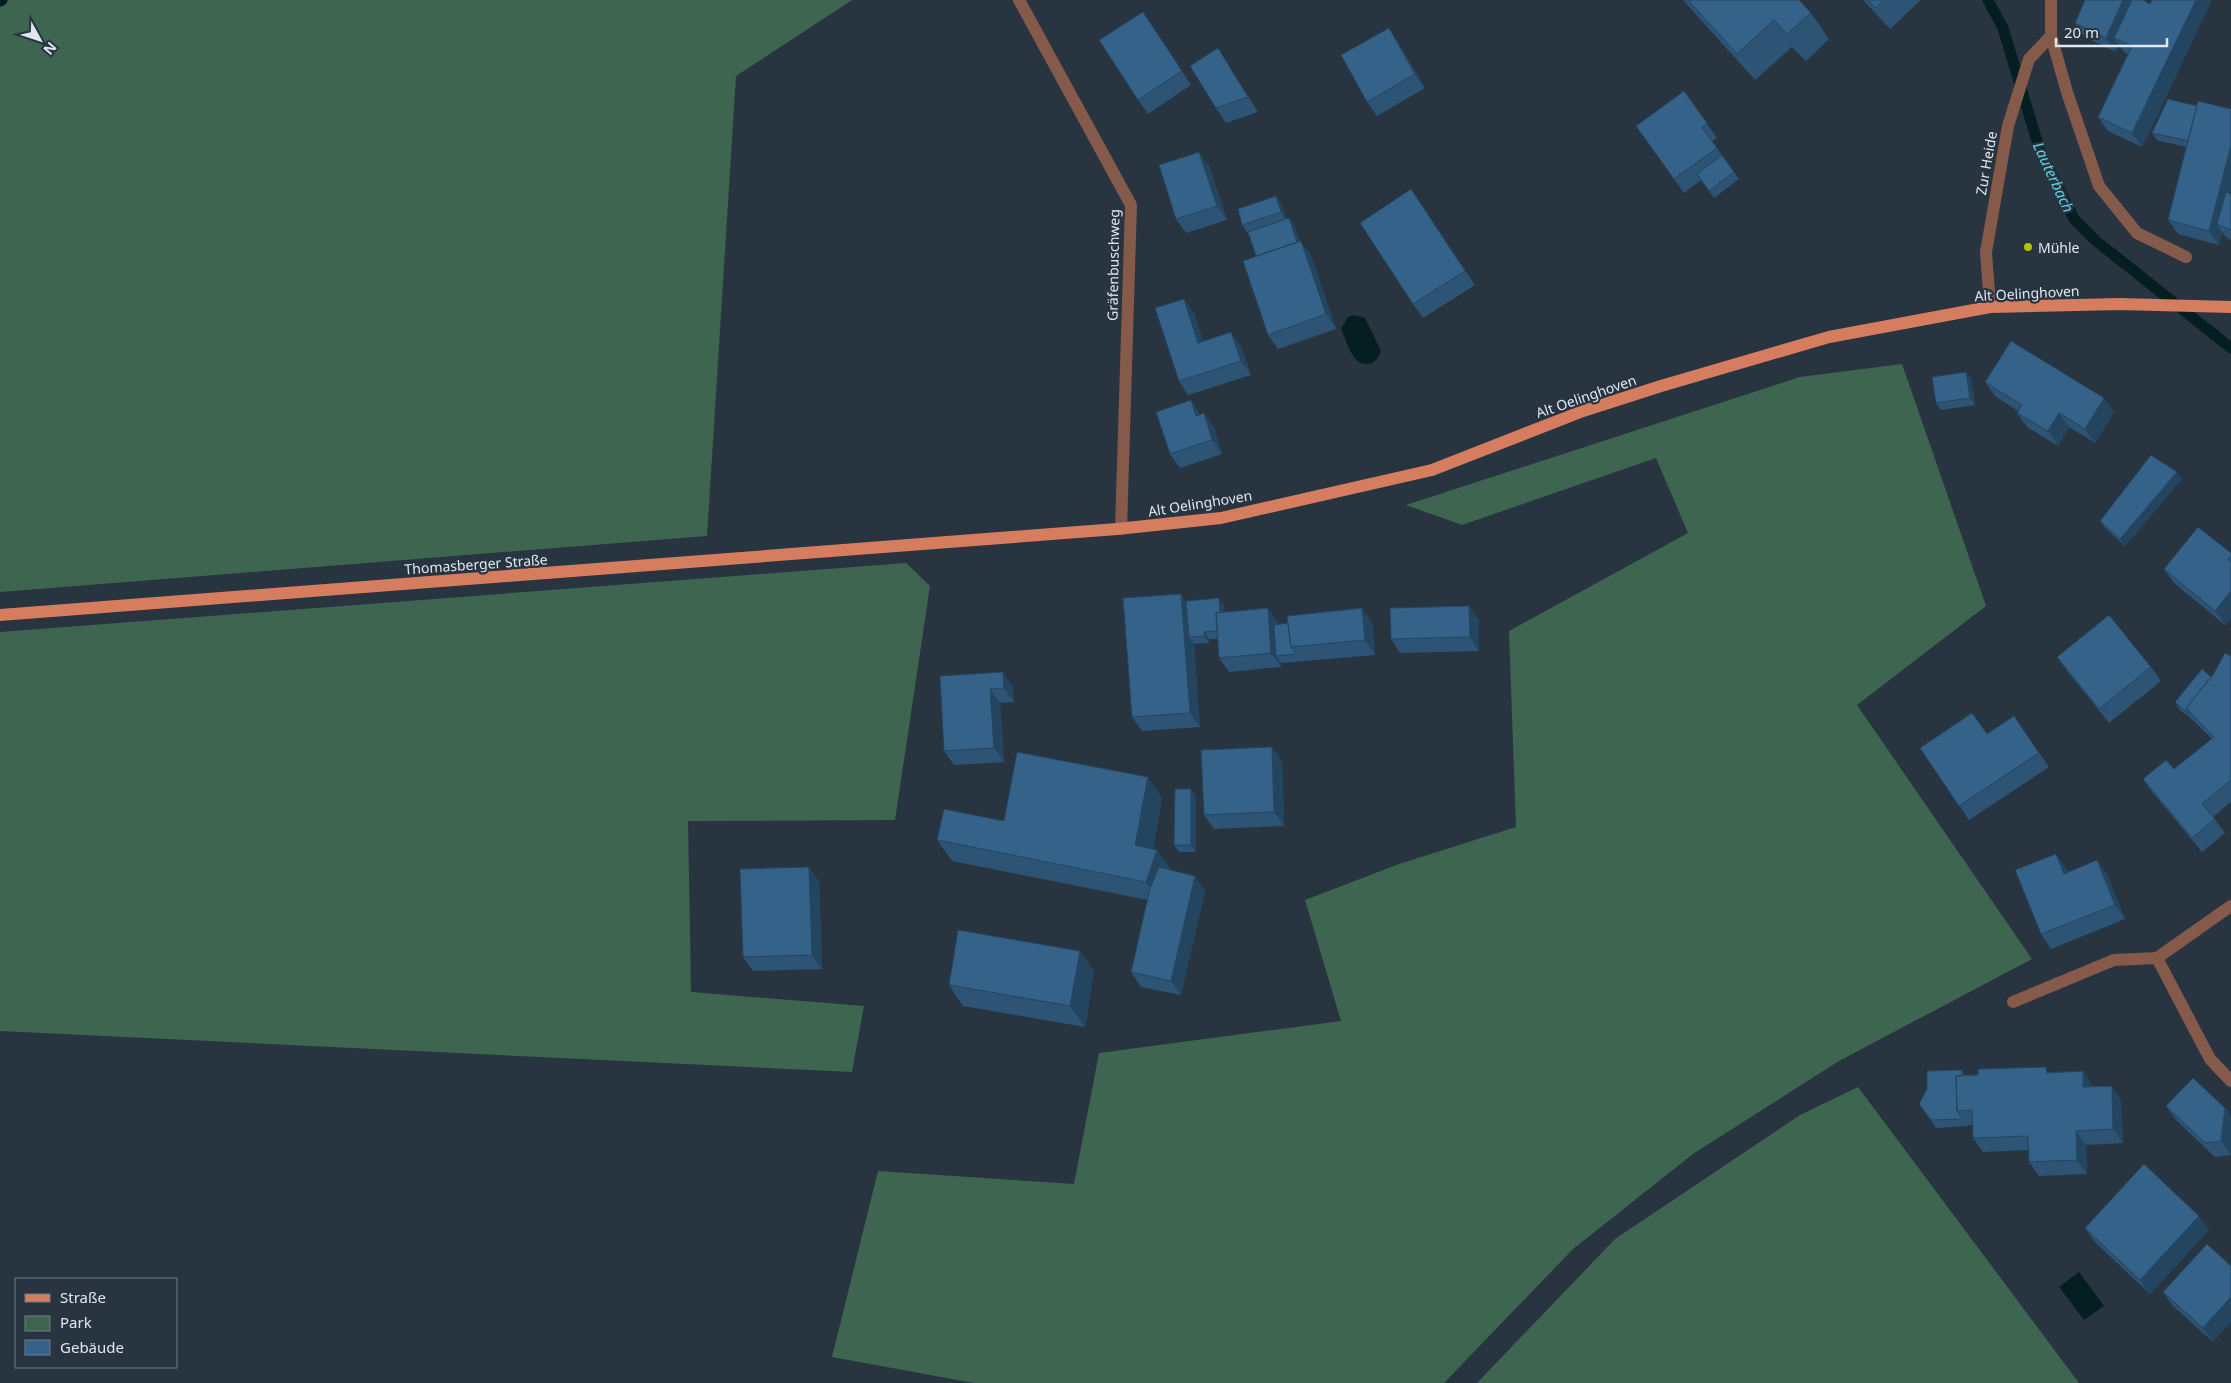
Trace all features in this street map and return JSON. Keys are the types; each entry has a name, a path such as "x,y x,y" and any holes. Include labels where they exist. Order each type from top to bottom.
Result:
{"main road":[{"name":"Alt Oelinghoven","path":"954,541 1121,529 1221,518 1432,470 1583,411 1801,344 1990,307 2120,304 2227,306"},
{"name":"Thomasberger Straße","path":"0,615 954,541"}],"street":[{"name":"Gräfenbuschweg","path":"1019,0 1131,205 1121,529"},
{"path":"2051,0 2051,36 2067,92 2099,186 2137,233 2186,257"},
{"name":"Zur Heide","path":"1990,307 1986,252 2008,126 2029,59 2051,36"},
{"path":"2013,1002 2114,960 2157,958 2231,906"},
{"path":"2157,958 2210,1059 2231,1081"}],"green space":[{"path":"0,0 852,0 736,76 707,536 0,592"},
{"path":"1902,364 1986,606 1857,705 2032,959 1839,1061 1693,1154 1573,1249 1444,1383 974,1383 832,1357 878,1171 1074,1184 1099,1053 1341,1021 1305,900 1399,864 1516,827 1509,631 1688,533 1656,458 1462,525 1406,505 1800,377"},
{"path":"906,563 930,586 895,820 688,821 691,992 864,1006 852,1072 0,1031 0,632"},
{"path":"1858,1087 2079,1383 1477,1383 1615,1239 1800,1115"}],"shaded area":[{"path":"1354,315 1365,318 1381,351 1373,363 1362,364 1354,357 1341,329 1348,317"},
{"path":"2079,1272 2104,1306 2084,1320 2059,1287"}],"building":[{"path":"1688,0 1799,0 1811,13 1787,34 1774,20 1737,54"},
{"path":"1868,0 1884,0 1875,8"},
{"path":"2085,0 2123,0 2106,38 2075,23"},
{"path":"2132,0 2143,0 2150,4 2152,0 2196,0 2132,133 2098,117 2132,46 2114,38"},
{"path":"1143,12 1182,71 1138,100 1099,40"},
{"path":"1389,28 1415,74 1367,102 1341,55"},
{"path":"1218,48 1248,97 1216,108 1190,66"},
{"path":"1684,91 1707,123 1702,127 1717,148 1674,179 1636,126"},
{"path":"2168,99 2197,106 2188,141 2152,133"},
{"path":"2198,101 2231,109 2231,145 2209,231 2168,220"},
{"path":"1199,152 1217,206 1176,219 1159,165"},
{"path":"1722,155 1734,172 1709,191 1697,174"},
{"path":"1411,189 1465,271 1413,304 1360,223"},
{"path":"2226,192 2231,194 2231,230 2217,224"},
{"path":"1276,196 1281,212 1242,225 1238,209"},
{"path":"1289,218 1297,242 1256,256 1248,232"},
{"path":"1301,241 1326,314 1268,335 1243,261"},
{"path":"1184,299 1198,343 1231,332 1241,361 1179,381 1155,308"},
{"path":"2011,341 2104,398 2085,429 2059,413 2048,431 2017,413 2022,405 1985,382"},
{"path":"1966,372 1970,398 1936,403 1932,377"},
{"path":"1191,400 1196,416 1204,413 1212,440 1170,454 1156,412"},
{"path":"2151,455 2177,472 2120,539 2100,521"},
{"path":"2198,527 2231,553 2228,559 2231,562 2231,591 2215,611 2164,569"},
{"path":"1181,594 1190,713 1132,717 1123,598"},
{"path":"1219,598 1220,612 1216,613 1217,631 1204,632 1204,636 1189,637 1186,601"},
{"path":"1469,606 1470,637 1391,639 1390,608"},
{"path":"1268,608 1271,653 1219,658 1216,613"},
{"path":"1362,608 1365,640 1291,647 1287,616"},
{"path":"2109,615 2151,667 2099,709 2057,657"},
{"path":"1288,623 1291,647 1296,654 1276,656 1274,625"},
{"path":"2225,653 2231,656 2231,780 2202,804 2215,819 2192,838 2143,779 2166,760 2174,769 2214,737 2186,708 2213,675"},
{"path":"2202,669 2211,677 2186,708 2190,715 2175,702"},
{"path":"1003,672 1004,688 990,689 994,748 944,751 940,676"},
{"path":"1972,713 1987,734 2014,716 2039,753 1959,806 1920,748"},
{"path":"1272,747 1274,812 1204,815 1201,750"},
{"path":"1017,752 1148,777 1135,845 1157,850 1146,882 937,840 944,809 1004,821"},
{"path":"1175,789 1191,789 1191,845 1174,845"},
{"path":"2056,854 2064,874 2097,860 2115,905 2041,934 2015,870"},
{"path":"809,867 812,955 743,957 740,869"},
{"path":"1159,867 1195,876 1171,981 1131,972 1150,888"},
{"path":"958,930 1080,951 1070,1006 949,985"},
{"path":"2046,1067 2047,1073 2083,1071 2083,1087 2112,1086 2113,1129 2076,1131 2077,1160 2029,1162 2028,1136 1973,1138 1972,1110 1957,1111 1956,1076 1978,1075 1978,1069"},
{"path":"1962,1070 1962,1076 1956,1076 1957,1111 1962,1119 1931,1120 1919,1104 1927,1089 1927,1071"},
{"path":"2193,1078 2225,1108 2221,1141 2205,1143 2166,1106"},
{"path":"2144,1164 2199,1216 2140,1280 2085,1228"},
{"path":"2207,1244 2231,1266 2231,1297 2203,1328 2163,1292"}],"waterway":[{"name":"Lauterbach","path":"1988,0 2003,28 2040,151 2074,219 2095,240 2231,348"}],"place":[{"name":"Mühle","path":"2028,247"}]}
